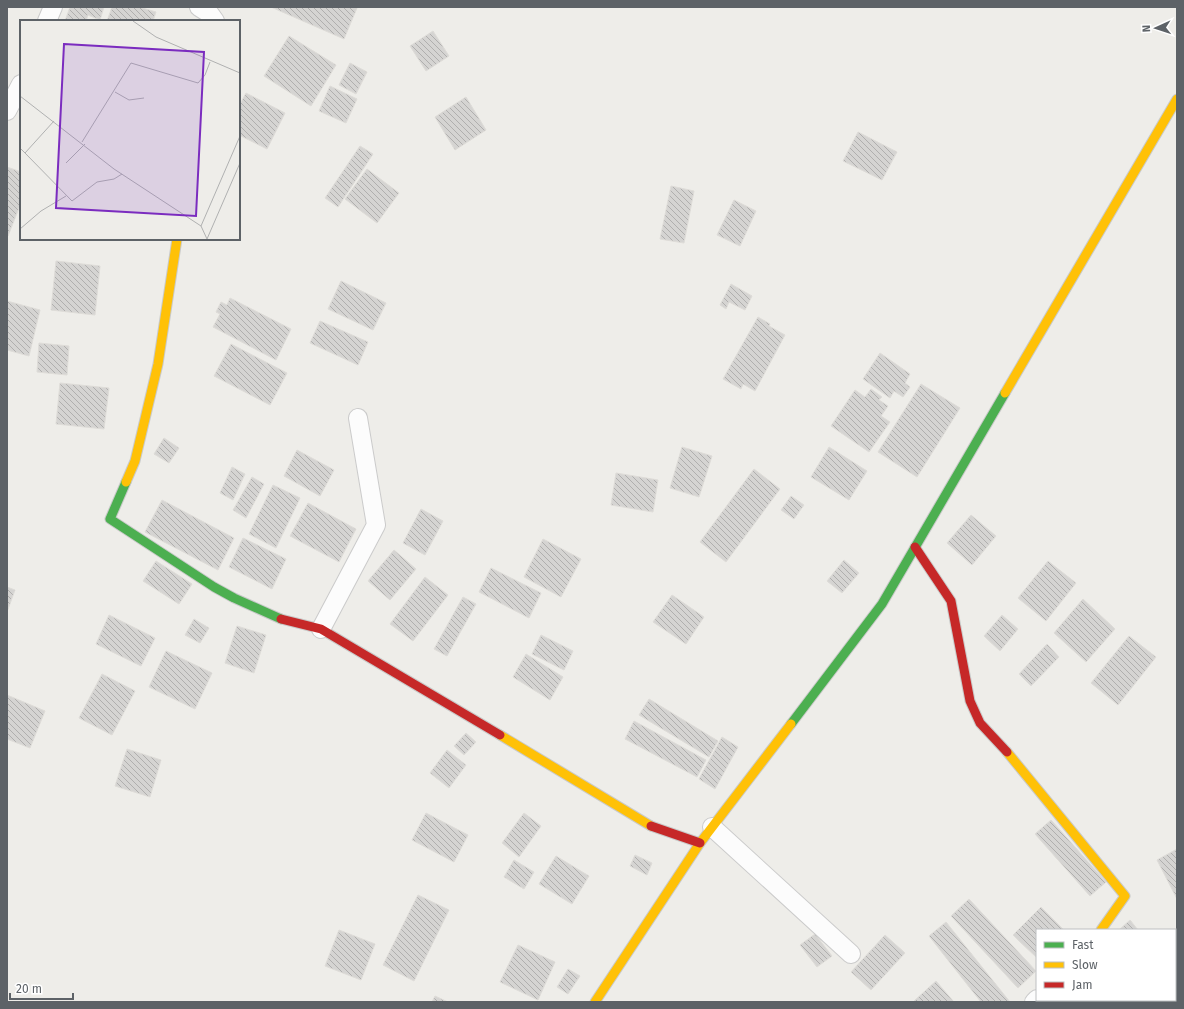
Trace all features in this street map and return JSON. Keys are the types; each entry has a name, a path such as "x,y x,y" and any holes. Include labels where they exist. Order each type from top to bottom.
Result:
{"street":[{"path":"47,20 53,7"},
{"path":"199,7 210,14 214,20"},
{"path":"7,111 20,86"},
{"path":"595,1002 700,843 882,604 1177,99"},
{"path":"177,240 158,364 137,454 110,519 214,587 234,598 277,618 321,629 648,825 700,843"},
{"path":"321,629 376,525 358,418"},
{"path":"915,547 951,601 970,701 980,723 1000,743 1125,896 1102,929"},
{"path":"712,827 850,954"}],"building":[{"path":"70,7 104,7 100,20 88,15 86,20 65,20"},
{"path":"112,7 139,7 156,12 153,20 107,20"},
{"path":"271,7 355,7 357,8 344,39"},
{"path":"433,31 449,56 426,71 410,46"},
{"path":"289,36 336,65 311,106 264,76"},
{"path":"350,63 367,72 356,94 339,85"},
{"path":"330,86 357,99 346,123 319,111"},
{"path":"246,93 285,113 267,149 240,136 240,104"},
{"path":"466,97 486,130 455,150 435,117"},
{"path":"858,132 897,152 882,180 843,161"},
{"path":"360,146 373,154 338,207 325,198"},
{"path":"7,167 20,172 20,206 7,236"},
{"path":"367,169 399,193 377,223 345,199"},
{"path":"671,186 694,191 684,243 660,239"},
{"path":"734,200 756,211 740,246 717,235"},
{"path":"56,261 100,266 95,315 51,310"},
{"path":"341,281 386,303 373,330 328,309"},
{"path":"731,284 752,296 745,310 729,302 726,309 720,305"},
{"path":"230,298 291,329 276,360 213,327 220,314 216,312 221,302 227,305"},
{"path":"7,301 40,310 29,356 7,350"},
{"path":"758,317 770,324 769,326 785,335 755,391 743,384 741,389 723,379"},
{"path":"320,321 368,342 358,365 310,343"},
{"path":"39,343 69,346 67,375 37,372"},
{"path":"231,344 287,373 270,405 214,376"},
{"path":"880,353 910,374 905,383 910,387 903,397 894,391 890,398 863,379"},
{"path":"60,383 109,388 104,429 56,424"},
{"path":"921,384 960,408 917,477 878,452"},
{"path":"871,389 882,397 879,400 888,406 881,416 890,422 869,452 831,426 855,390 865,397"},
{"path":"164,438 179,448 169,463 154,454"},
{"path":"682,447 712,456 699,497 670,488"},
{"path":"829,447 867,471 849,500 811,477"},
{"path":"297,450 334,470 320,496 284,476"},
{"path":"232,467 245,474 233,500 220,493"},
{"path":"754,469 780,489 726,562 700,542"},
{"path":"616,473 658,480 653,512 611,505"},
{"path":"252,477 264,484 246,518 233,510"},
{"path":"273,485 300,498 276,548 249,534"},
{"path":"791,496 804,505 794,519 781,510"},
{"path":"162,500 234,538 218,570 145,532"},
{"path":"308,503 356,529 339,562 290,536"},
{"path":"421,509 443,521 425,555 403,543"},
{"path":"971,515 996,536 972,565 947,543"},
{"path":"243,538 286,559 272,589 229,567"},
{"path":"543,539 581,559 561,597 524,577"},
{"path":"394,550 416,569 390,600 368,581"},
{"path":"844,560 859,573 842,593 827,581"},
{"path":"156,561 192,584 179,604 143,581"},
{"path":"1048,561 1076,583 1046,621 1018,598"},
{"path":"491,568 541,593 529,618 479,592"},
{"path":"425,577 448,595 413,641 390,624"},
{"path":"7,587 15,590 7,612"},
{"path":"672,595 704,617 686,644 653,622"},
{"path":"463,597 476,604 447,656 434,649"},
{"path":"1083,599 1115,629 1086,662 1054,633"},
{"path":"109,615 155,638 141,666 96,644"},
{"path":"1002,615 1018,629 1000,651 984,636"},
{"path":"194,619 209,628 200,643 185,635"},
{"path":"237,626 266,635 254,673 225,663"},
{"path":"541,635 573,651 564,670 532,654"},
{"path":"1129,636 1156,657 1118,705 1091,683"},
{"path":"1047,644 1059,657 1031,686 1019,674"},
{"path":"166,651 212,673 195,709 149,687"},
{"path":"526,654 563,677 550,700 513,677"},
{"path":"102,674 135,691 112,735 79,718"},
{"path":"7,695 45,711 30,748 7,739"},
{"path":"649,699 718,741 709,757 639,715"},
{"path":"634,721 706,760 697,777 625,739"},
{"path":"466,733 476,742 464,755 454,746"},
{"path":"722,737 738,747 715,789 699,779"},
{"path":"127,749 161,760 150,797 115,786"},
{"path":"447,750 466,765 449,788 430,773"},
{"path":"426,813 468,835 454,862 412,840"},
{"path":"524,813 541,826 519,857 502,843"},
{"path":"1051,820 1106,882 1090,896 1035,834"},
{"path":"1177,849 1177,899 1157,860"},
{"path":"635,855 652,863 647,875 630,866"},
{"path":"556,856 589,876 572,904 539,884"},
{"path":"514,860 534,872 524,889 504,877"},
{"path":"418,895 449,910 414,981 383,965"},
{"path":"969,899 1036,971 1018,988 951,916"},
{"path":"1041,907 1063,929 1036,929 1036,957 1013,935"},
{"path":"1130,920 1137,929 1120,929"},
{"path":"946,922 1010,1002 981,1002 929,936"},
{"path":"339,930 375,944 361,980 325,966"},
{"path":"815,934 832,956 817,967 800,945"},
{"path":"885,935 905,953 871,990 851,972"},
{"path":"518,945 555,962 538,1000 500,982"},
{"path":"1176,957 1177,958 1176,984"},
{"path":"568,969 580,976 568,994 557,987"},
{"path":"936,981 954,1002 914,1001"},
{"path":"435,996 448,1002 432,1002"},
{"path":"1100,1001 1101,1002 1081,1002"}],"traffic: fast":[{"path":"791,724 882,604 1005,393"},
{"path":"126,482 110,519 214,587 234,598 281,619"}],"traffic: slow":[{"path":"1005,393 1177,99"},
{"path":"126,482 135,461 158,364 177,240"},
{"path":"595,1002 700,843 791,724"},
{"path":"500,735 651,826"},
{"path":"1007,752 1125,896 1102,929"}],"traffic: jam":[{"path":"915,547 951,601 970,701 980,723 1007,752"},
{"path":"281,619 321,629 500,735"},
{"path":"651,826 700,843"}]}
